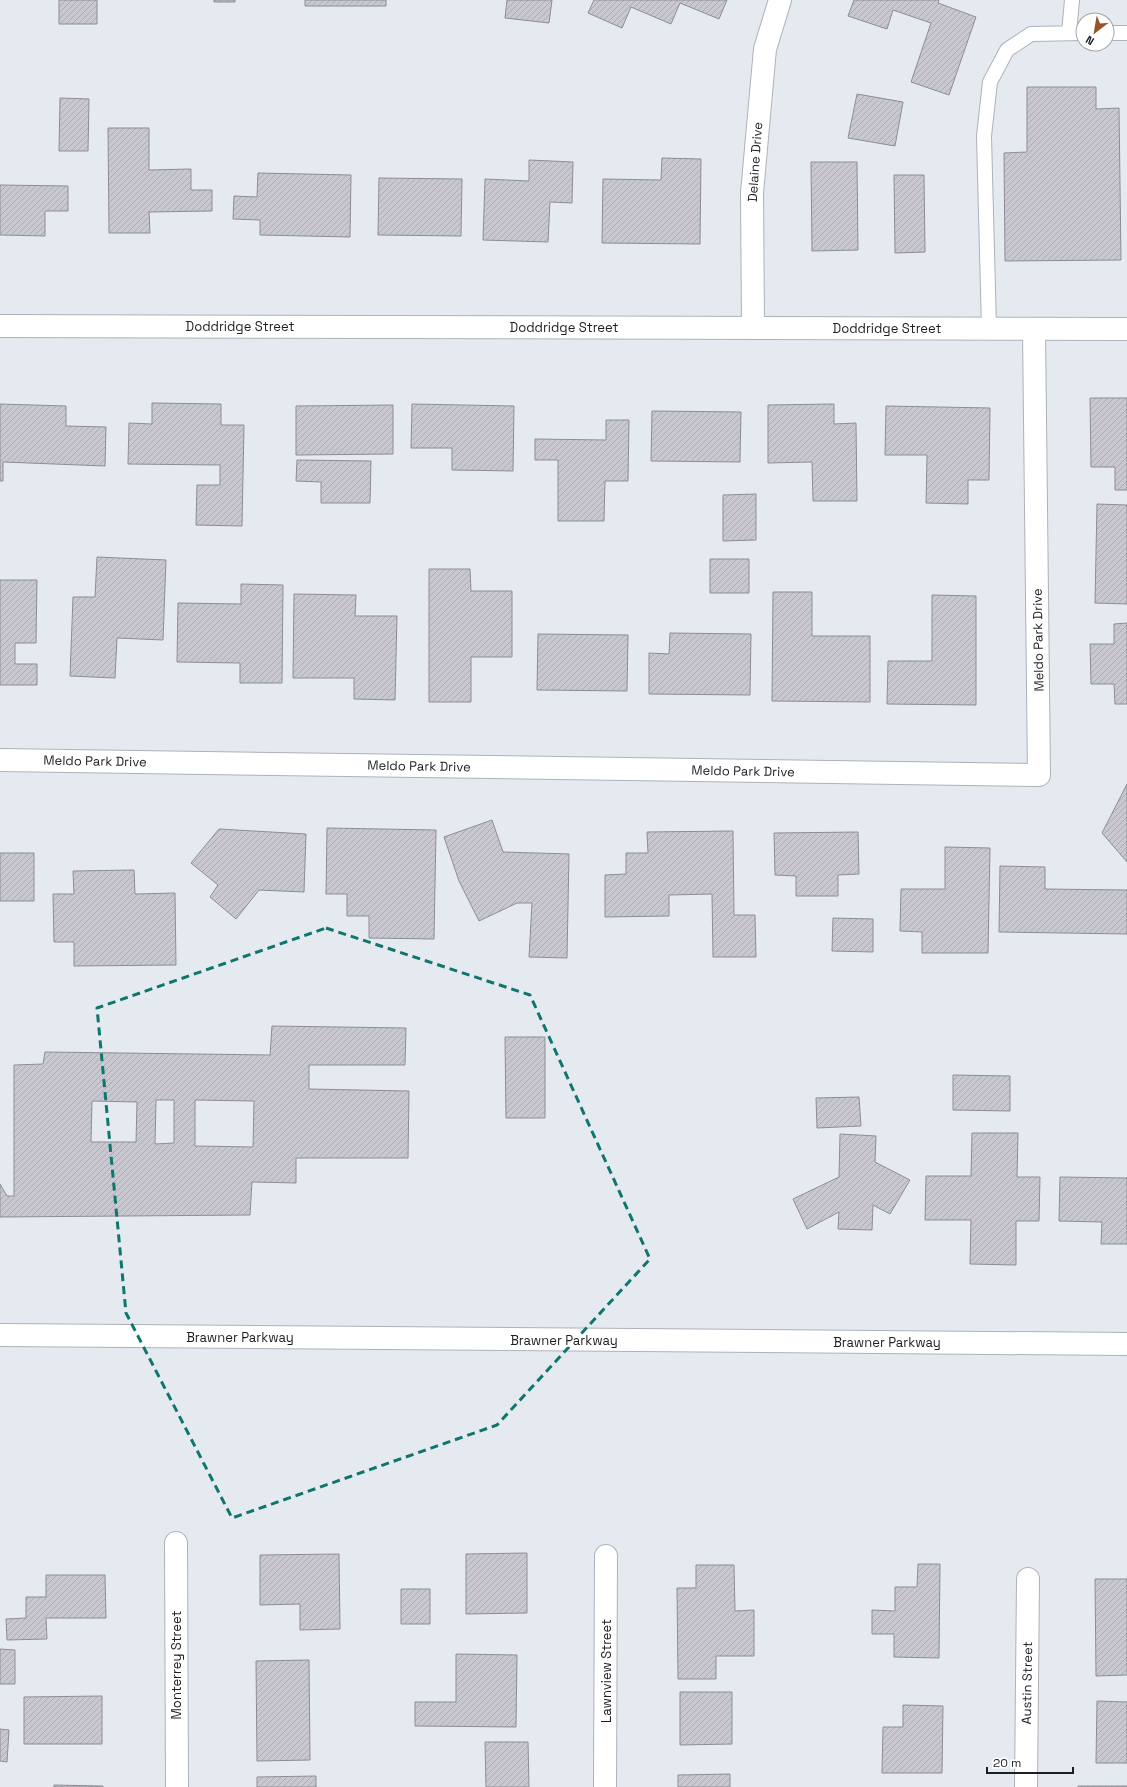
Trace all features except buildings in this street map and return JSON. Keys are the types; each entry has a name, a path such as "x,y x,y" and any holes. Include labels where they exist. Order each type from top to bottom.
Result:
{"street":[{"name":"Delaine Drive","path":"753,327 752,193 764,49 780,0"},
{"name":"Doddridge Street","path":"0,326 1127,329"},
{"name":"Meldo Park Drive","path":"0,760 1039,775 1034,329"},
{"name":"Brawner Parkway","path":"0,1335 1127,1344"},
{"name":"Monterrey Street","path":"176,1543 177,1787"},
{"name":"Lawnview Street","path":"605,1787 606,1556"},
{"name":"Austin Street","path":"1026,1787 1028,1579"}],"lane":[{"path":"1072,0 1075,25"},
{"path":"989,329 984,136 990,82 1007,50 1031,34 1075,33"},
{"path":"1115,33 1127,33"}],"highlighted area":[{"path":"326,928 530,995 650,1259 497,1425 232,1518 126,1313 97,1008"}]}
